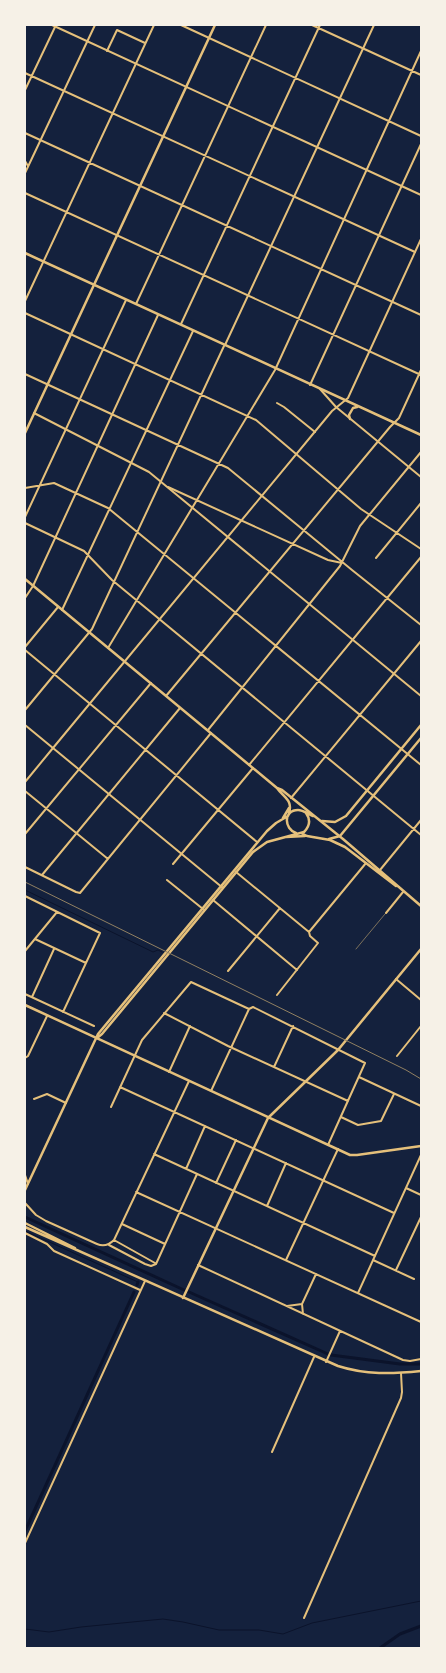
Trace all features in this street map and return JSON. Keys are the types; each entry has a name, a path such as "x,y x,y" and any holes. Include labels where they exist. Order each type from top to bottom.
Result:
{"main road":[{"path":"25,433 215,25"},
{"path":"25,253 421,435"},
{"path":"350,419 349,414 352,409 359,407"},
{"path":"25,579 277,788 340,836 421,906"},
{"path":"319,820 330,823 342,819 421,725"},
{"path":"328,840 336,839 340,836 421,738"},
{"path":"277,788 290,803 286,822 292,832 328,840 345,847 397,886"},
{"path":"280,820 287,813 290,803"},
{"path":"25,1190 96,1038 102,1035 203,909 257,848 267,842 307,829 310,824 309,818 299,804"},
{"path":"235,872 268,829 280,820 298,810 315,817"},
{"path":"279,838 307,836"},
{"path":"203,909 213,900 222,887"},
{"path":"183,1298 268,1118 339,1049 421,949"},
{"path":"25,1005 338,1149 355,1155 421,1146"},
{"path":"25,1222 89,1256"},
{"path":"25,1227 326,1362 361,1372 380,1374 421,1372"}],"street":[{"path":"25,173 95,25"},
{"path":"25,302 154,25"},
{"path":"181,25 421,136"},
{"path":"136,305 266,25"},
{"path":"312,25 320,27 421,75"},
{"path":"25,710 89,632 374,25"},
{"path":"25,90 53,26 421,195"},
{"path":"181,325 320,27"},
{"path":"107,50 117,30 145,43"},
{"path":"108,648 220,464 275,369 421,51"},
{"path":"25,73 415,252"},
{"path":"25,133 421,315"},
{"path":"310,385 421,144"},
{"path":"25,161 28,166"},
{"path":"25,192 420,374"},
{"path":"25,782 336,407 346,401 421,239"},
{"path":"25,517 126,300"},
{"path":"25,313 202,394 262,424 338,489 370,514 421,549"},
{"path":"25,598 33,586 56,538 158,315"},
{"path":"62,610 193,331"},
{"path":"166,696 399,418 421,370"},
{"path":"25,374 178,444 234,472 342,563 388,597 421,625"},
{"path":"320,389 336,407 421,477"},
{"path":"276,403 284,407 315,432"},
{"path":"34,413 147,470 421,696"},
{"path":"208,730 342,563 357,530 421,452"},
{"path":"25,488 54,483 109,509 421,765"},
{"path":"166,486 330,561 342,563"},
{"path":"376,558 421,503"},
{"path":"25,523 88,554 114,582 421,835"},
{"path":"249,764 421,557"},
{"path":"58,607 25,649 257,842"},
{"path":"291,798 421,641"},
{"path":"25,834 150,683"},
{"path":"42,876 180,708"},
{"path":"25,725 222,887"},
{"path":"25,867 79,893 211,733"},
{"path":"173,864 253,768"},
{"path":"25,791 108,859"},
{"path":"380,870 421,820"},
{"path":"309,932 366,863"},
{"path":"235,872 309,932 310,936 318,944 277,995"},
{"path":"168,880 203,909"},
{"path":"386,912 403,892"},
{"path":"25,896 100,933 63,1012"},
{"path":"213,900 297,970"},
{"path":"228,971 280,908"},
{"path":"25,951 57,912"},
{"path":"34,939 86,963"},
{"path":"32,997 54,948"},
{"path":"396,979 421,1000"},
{"path":"111,1107 143,1039 192,981 293,1026 365,1063 328,1145"},
{"path":"25,994 94,1026"},
{"path":"211,1091 250,1008"},
{"path":"164,1013 231,1048 348,1101"},
{"path":"25,1058 28,1056 47,1016"},
{"path":"170,1072 190,1026"},
{"path":"274,1067 293,1026"},
{"path":"397,1056 421,1026"},
{"path":"359,1077 421,1106"},
{"path":"25,1203 46,1222 101,1246 114,1240 188,1081"},
{"path":"120,1088 394,1213"},
{"path":"34,1099 47,1094 66,1102"},
{"path":"341,1117 358,1125 382,1121 394,1094"},
{"path":"186,1169 205,1126"},
{"path":"216,1183 236,1140"},
{"path":"286,1260 338,1149"},
{"path":"154,1154 375,1256"},
{"path":"358,1293 421,1155"},
{"path":"267,1206 286,1164"},
{"path":"108,1244 151,1266 156,1264 197,1174"},
{"path":"25,1175 28,1184"},
{"path":"406,1188 421,1195"},
{"path":"136,1192 421,1322"},
{"path":"396,1270 421,1216"},
{"path":"122,1224 165,1244"},
{"path":"25,1233 47,1244 54,1251 140,1290"},
{"path":"114,1240 156,1264"},
{"path":"373,1260 414,1279"},
{"path":"198,1265 406,1361 421,1360"},
{"path":"303,1314 302,1304 316,1274"},
{"path":"25,1543 144,1281"},
{"path":"287,1306 302,1304"},
{"path":"326,1362 340,1331"},
{"path":"272,1452 314,1356"},
{"path":"304,1618 401,1398 401,1373"}],"lane":[{"path":"356,949 386,912"}],"waterway":[{"path":"25,890 153,952 158,950 162,952"},
{"path":"25,1217 184,1290"},
{"path":"25,1231 138,1282"},
{"path":"25,1531 134,1292"},
{"path":"189,1292 328,1354"},
{"path":"331,1355 400,1364 421,1364"},
{"path":"25,1629 49,1632 163,1619 219,1630 259,1630 283,1634 312,1623 421,1601"},
{"path":"380,1648 400,1634 421,1626"}],"railway":[{"path":"25,882 421,1079"}]}
